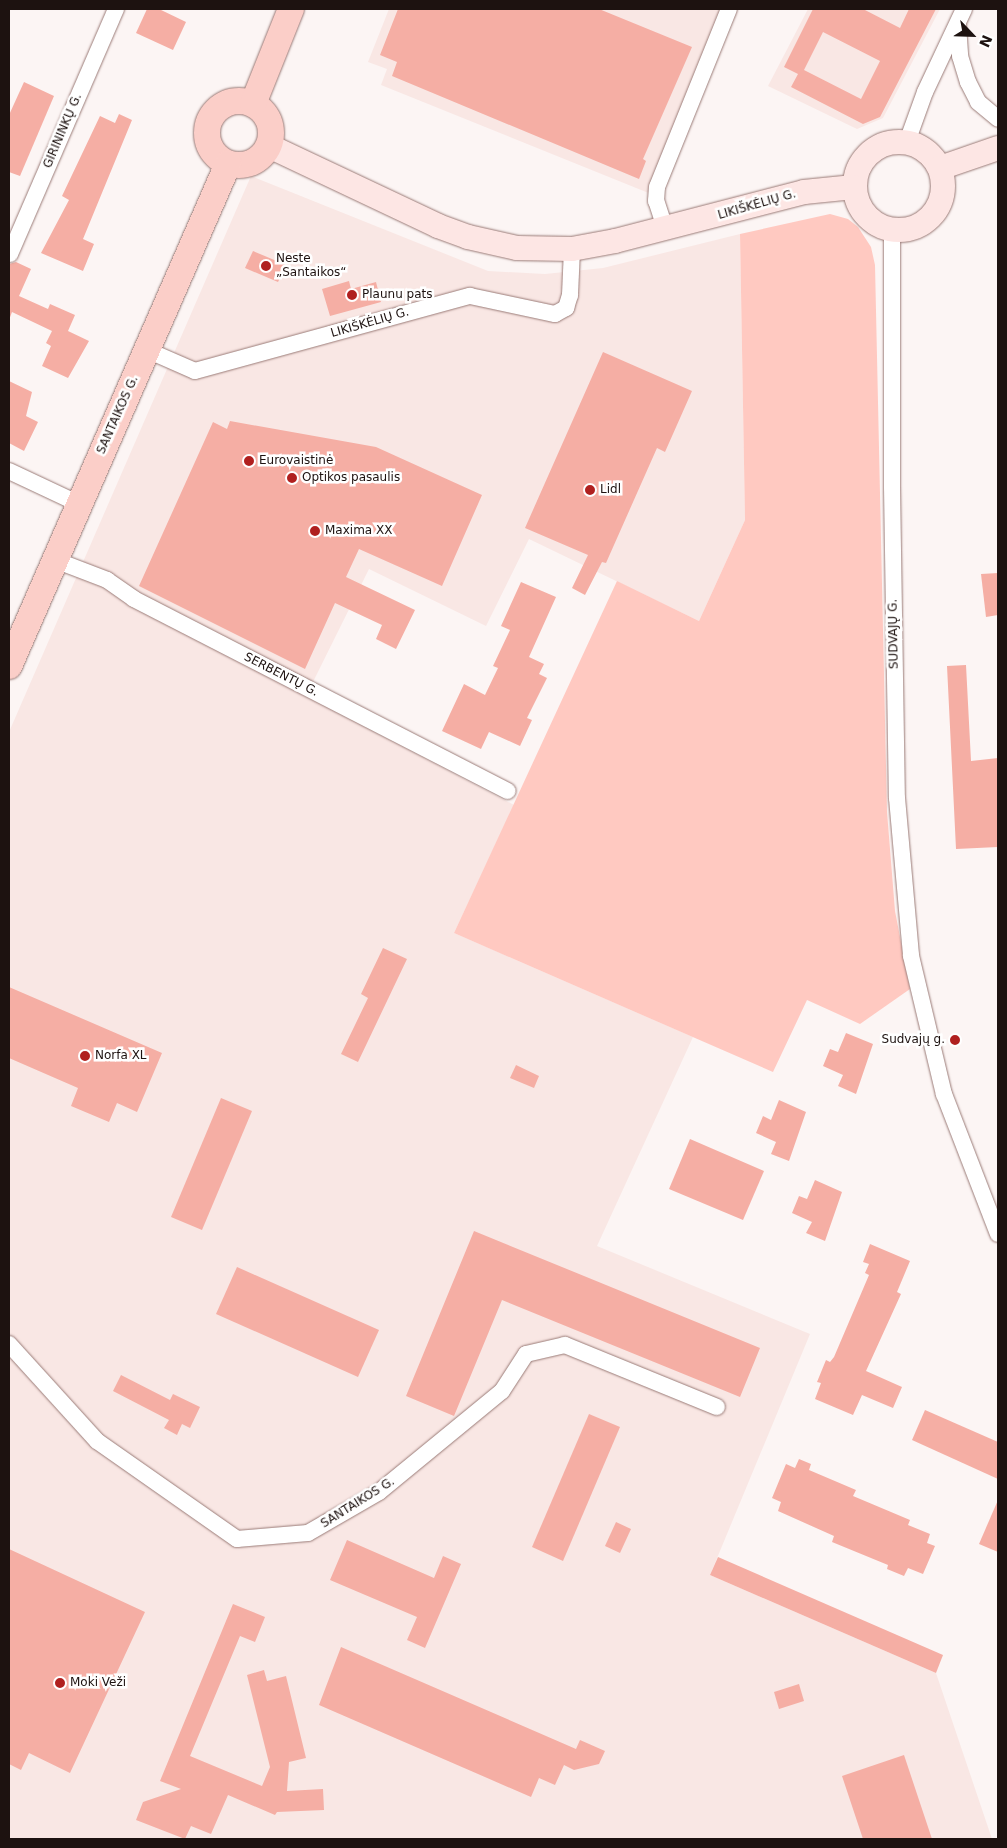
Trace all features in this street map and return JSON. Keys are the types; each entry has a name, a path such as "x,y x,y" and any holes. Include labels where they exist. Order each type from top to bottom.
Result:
{"main road":[{"path":"253,104 291,9"},
{"path":"236,102 253,104 261,109 271,126 269,146 252,163 228,164 211,149 208,127 220,107 236,102"},
{"name":"SANTAIKOS G.","path":"9,666 228,164"}],"street":[{"name":"GIRININKŲ G.","path":"10,254 116,9"},
{"path":"666,231 656,202 656,187 729,9"},
{"path":"961,16 960,56 968,82 978,102 998,119"},
{"path":"907,142 961,16"},
{"path":"891,142 907,142 932,156 940,168 943,183 942,199 934,213 922,224 908,230 892,230 878,225 865,216 857,202 854,187 856,172 864,158 876,147 891,142"},
{"name":"LIKIŠKĖLIŲ G.","path":"269,146 468,237 517,248 572,249 666,231 804,192 854,187"},
{"path":"940,168 998,148"},
{"name":"SUDVAJŲ G.","path":"892,230 892,487 900,848 911,956 932,1049 958,1136 992,1200 998,1234"},
{"name":"LIKIŠKĖLIŲ G.","path":"147,350 195,371 458,297 470,296 555,314 566,308 570,295 572,249"},
{"path":"9,471 79,504"},
{"name":"SERBENTŲ G.","path":"55,560 107,580 134,599 508,790"},
{"name":"SANTAIKOS G.","path":"9,1344 97,1441 237,1540 308,1533 393,1483 502,1391 526,1354 565,1346 717,1407"}],"shaded area":[{"path":"389,9 733,9 656,196 381,85 387,69 368,62"},
{"path":"808,9 940,9 883,118 857,129 768,86"},
{"path":"251,176 488,271 545,274 603,268 740,234 745,520 699,621 529,539 486,626 369,569 306,696 514,805 454,933 693,1037 597,1246 810,1334 710,1575 936,1673 992,1839 9,1839 9,732"},
{"path":"830,214 848,219 858,227 871,247 875,265 887,812 895,911 910,989 860,1024 807,1000 773,1072 454,933 617,581 699,621 745,520 740,234"}],"building":[{"path":"147,9 159,9 186,22 173,50 136,33"},
{"path":"398,9 599,9 692,47 643,159 646,161 639,179 392,76 397,62 380,55"},
{"path":"813,9 863,9 900,28 909,9 936,9 880,117 863,124 791,87 798,74 784,67","holes":["823,32 880,61 861,99 804,70"]},
{"path":"24,82 54,96 20,176 9,172 9,115"},
{"path":"119,114 132,120 83,239 94,244 83,271 41,253 69,200 62,196 100,116 115,123"},
{"path":"253,251 286,265 278,282 245,268"},
{"path":"16,262 31,269 19,296 48,309 50,304 75,315 68,331 89,341 68,378 42,366 51,346 46,343 52,331 12,312 9,320 9,264"},
{"name":"Plaunu pats","path":"349,281 351,289 376,282 381,302 330,316 322,289"},
{"name":"Lidl","path":"603,352 692,391 665,452 657,448 606,563 602,562 585,595 572,588 588,555 525,528"},
{"path":"9,381 32,392 26,416 38,422 24,451 9,443"},
{"name":"Maxima XX","path":"230,421 376,447 482,495 442,586 359,549 346,577 415,610 396,649 376,639 382,625 335,603 305,669 139,586 213,422 227,429"},
{"path":"998,573 998,615 986,617 981,574"},
{"path":"521,582 556,597 529,657 544,664 539,674 547,678 527,718 532,720 520,746 489,732 481,749 442,731 464,684 485,695 498,668 493,666 510,630 501,626"},
{"path":"966,665 971,761 998,758 998,847 956,849 947,666"},
{"path":"383,948 407,959 358,1062 341,1054 368,998 361,994"},
{"name":"Norfa XL","path":"9,987 162,1053 137,1112 117,1103 109,1122 71,1106 78,1088 9,1058"},
{"path":"846,1033 873,1044 856,1094 838,1086 843,1075 823,1066 830,1049 838,1052"},
{"path":"516,1065 539,1076 534,1088 510,1078"},
{"path":"221,1098 252,1111 202,1230 171,1217"},
{"path":"779,1100 806,1112 789,1161 771,1154 776,1142 756,1133 763,1116 771,1120"},
{"path":"690,1139 764,1171 743,1220 669,1189"},
{"path":"815,1180 842,1192 825,1241 806,1233 812,1222 792,1213 799,1196 807,1199"},
{"path":"474,1231 760,1348 740,1397 502,1300 454,1416 406,1396"},
{"path":"870,1244 910,1261 897,1292 901,1294 866,1371 902,1387 893,1408 862,1395 853,1415 815,1399 821,1383 817,1382 826,1360 830,1362 834,1357 869,1275 865,1273 869,1264 863,1262"},
{"path":"237,1267 379,1330 358,1377 216,1314"},
{"path":"121,1375 170,1400 173,1394 200,1407 190,1428 182,1424 177,1435 164,1428 169,1420 113,1391"},
{"path":"925,1410 998,1442 998,1479 912,1440"},
{"path":"589,1414 620,1427 563,1561 532,1547"},
{"path":"799,1459 811,1464 809,1470 856,1490 853,1496 910,1520 908,1525 930,1534 927,1543 935,1546 923,1574 908,1568 904,1576 887,1569 888,1565 832,1542 834,1536 778,1511 781,1502 772,1498 786,1464 795,1468"},
{"path":"998,1500 998,1552 979,1544"},
{"path":"616,1522 631,1529 620,1553 605,1546"},
{"path":"347,1540 434,1578 443,1556 461,1564 425,1648 407,1640 417,1617 330,1580"},
{"name":"Moki Veži","path":"9,1549 145,1612 70,1773 29,1753 21,1770 9,1764"},
{"path":"718,1557 943,1655 936,1673 710,1575"},
{"path":"233,1604 265,1617 255,1642 240,1636 190,1756 262,1786 270,1767 247,1675 264,1670 267,1681 286,1676 306,1758 289,1762 287,1791 323,1789 324,1810 277,1812 275,1815 228,1795 211,1834 191,1826 185,1839 136,1820 143,1802 181,1789 160,1781"},
{"path":"341,1647 576,1749 580,1740 605,1751 599,1764 574,1770 564,1765 555,1785 539,1778 531,1797 319,1705"},
{"path":"799,1684 804,1701 779,1709 774,1692"},
{"path":"904,1755 932,1839 863,1839 842,1776"}],"place":[{"name":"Neste „Santaikos“","path":"266,266"},
{"name":"Plaunu pats","path":"352,295"},
{"name":"Eurovaistinė","path":"249,461"},
{"name":"Optikos pasaulis","path":"292,478"},
{"name":"Lidl","path":"590,490"},
{"name":"Maxima XX","path":"315,531"},
{"name":"Sudvajų g.","path":"955,1040"},
{"name":"Norfa XL","path":"85,1056"},
{"name":"Moki Veži","path":"60,1683"}]}
